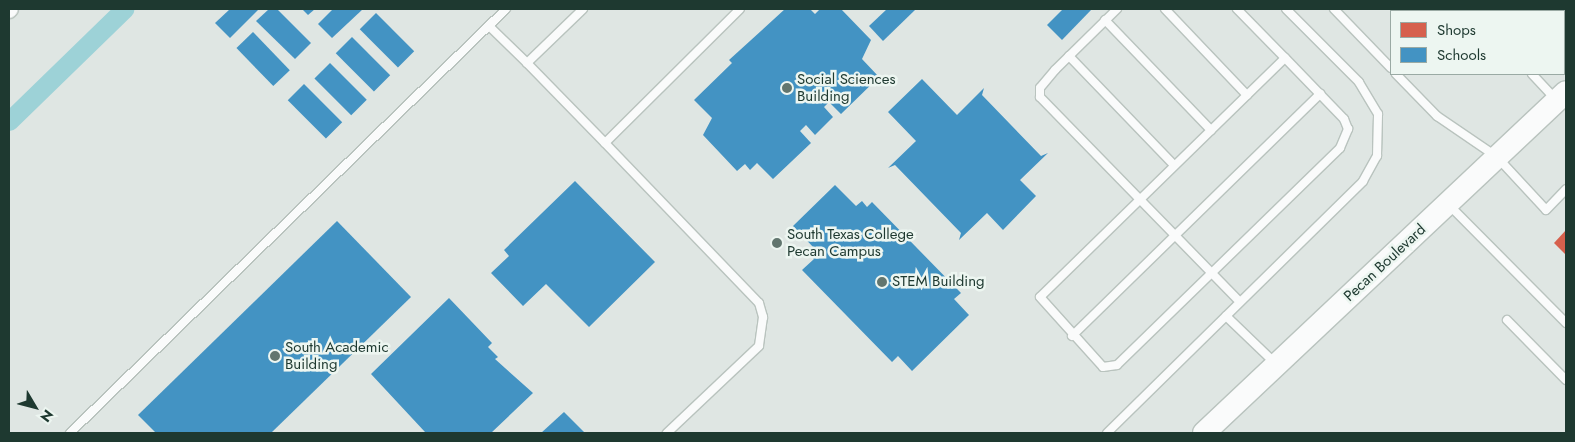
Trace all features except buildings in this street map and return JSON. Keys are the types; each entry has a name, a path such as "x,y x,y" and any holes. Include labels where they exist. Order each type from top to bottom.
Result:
{"main road":[{"name":"Pecan Boulevard","path":"1204,433 1562,96"}],"lane":[{"path":"70,433 506,9"},
{"path":"527,62 583,9"},
{"path":"605,142 740,9"},
{"path":"1117,9 1045,81 1040,97 1240,302"},
{"path":"1165,9 1247,94"},
{"path":"1237,9 1285,58 1320,94 1348,128 1340,148 1212,274 1110,368 1102,367 1072,336 1040,297 1285,58"},
{"path":"1107,433 1363,181 1377,156 1378,114 1359,82 1286,9"},
{"path":"1334,9 1390,67"},
{"path":"1105,20 1210,130"},
{"path":"489,26 605,142 758,303 763,317 759,346 667,433"},
{"path":"1069,56 1174,165"},
{"path":"1397,75 1437,116 1498,157 1546,210 1566,189"},
{"path":"1533,75 1562,96"},
{"path":"1072,336 1320,94"},
{"path":"1448,204 1566,323"},
{"path":"1226,316 1276,364"},
{"path":"1507,320 1566,380"}],"waterway":[{"path":"9,121 124,9"}],"place":[{"name":"Social Sciences Building","path":"787,88"},
{"name":"South Texas College Pecan Campus","path":"777,243"},
{"name":"STEM Building","path":"882,282"},
{"name":"South Academic Building","path":"275,356"}]}
